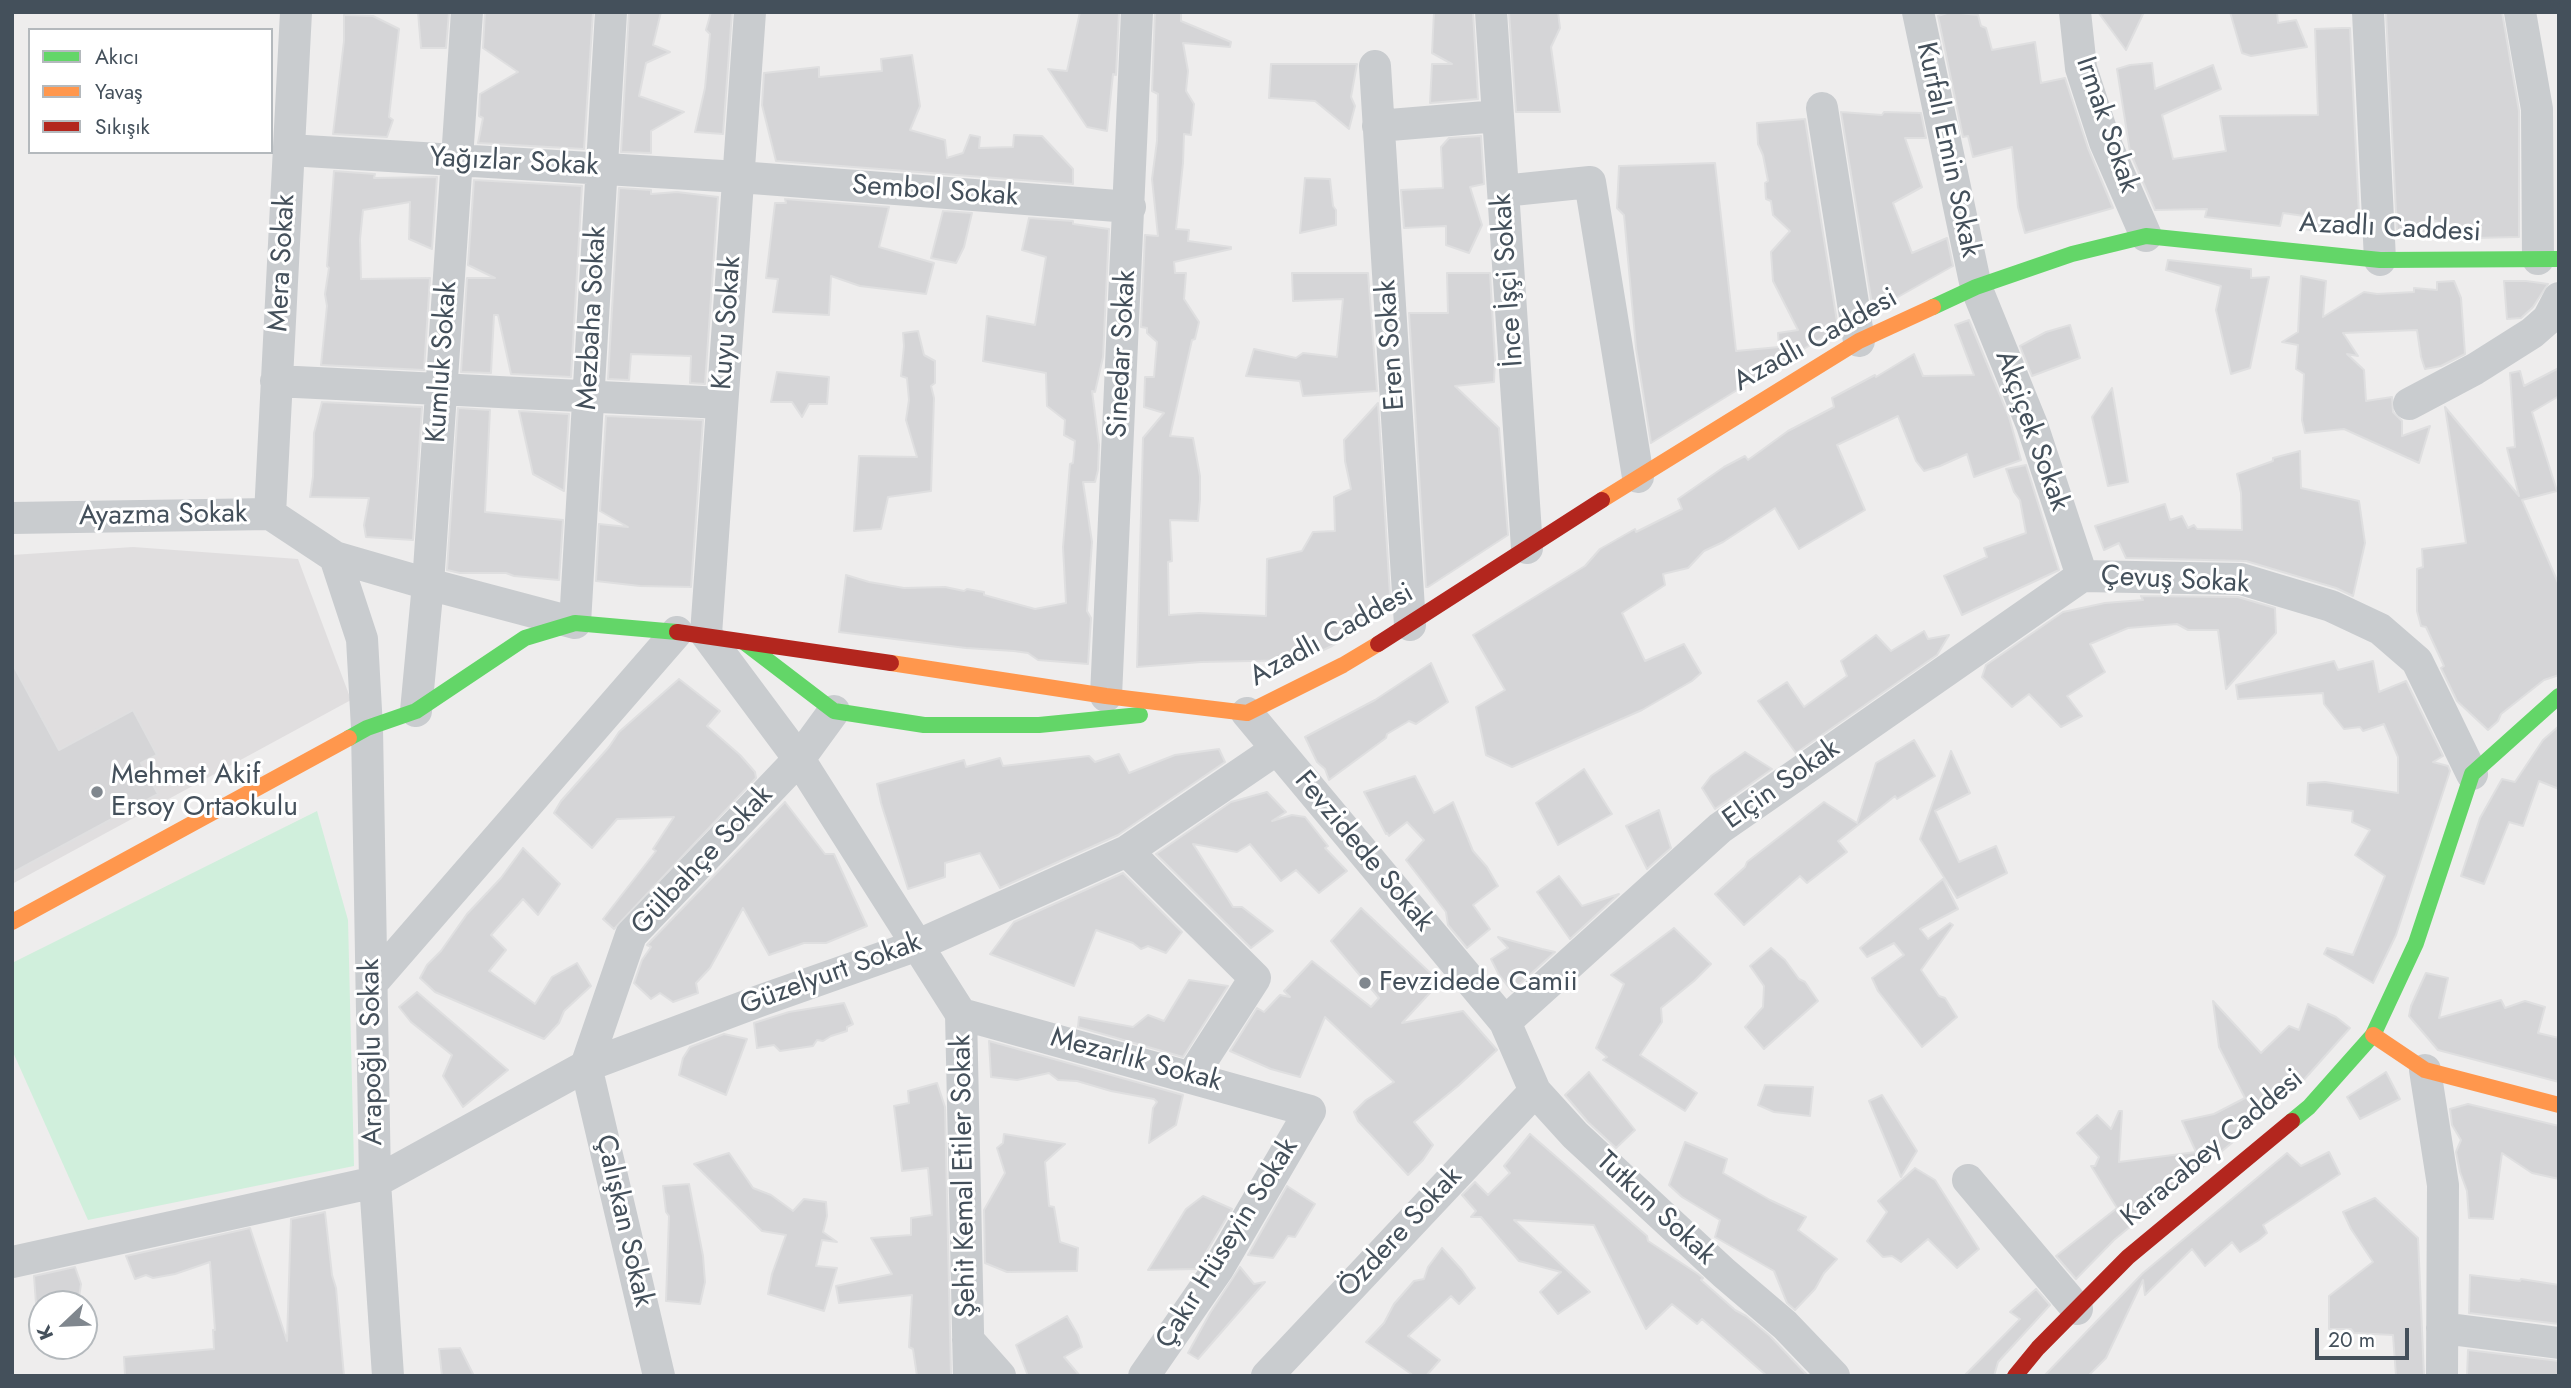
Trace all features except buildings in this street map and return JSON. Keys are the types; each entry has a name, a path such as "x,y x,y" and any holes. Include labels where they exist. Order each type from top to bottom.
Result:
{"street":[{"name":"Mera Sokak","path":"270,514 296,12"},
{"name":"Kumluk Sokak","path":"416,711 428,584 467,12"},
{"name":"Mezbaha Sokak","path":"575,623 611,12"},
{"name":"Kuyu Sokak","path":"692,633 723,403 750,12"},
{"name":"Sinedar Sokak","path":"1106,696 1138,12"},
{"name":"İnce İşçi Sokak","path":"1491,12 1527,548"},
{"name":"Kurfalı Emin Sokak","path":"1918,12 1976,287"},
{"name":"Irmak Sokak","path":"2075,12 2081,68 2105,142 2146,236"},
{"path":"2368,12 2380,260"},
{"path":"2520,12 2538,109 2549,259"},
{"name":"Eren Sokak","path":"1375,66 1410,625"},
{"path":"1822,108 1859,341"},
{"path":"1378,126 1498,117"},
{"name":"Yağızlar Sokak","path":"289,150 739,177"},
{"name":"Sembol Sokak","path":"739,177 1130,207"},
{"path":"1503,191 1590,182 1638,477"},
{"name":"Azadlı Caddesi","path":"12,922 367,728 416,711 525,638 575,623 692,633 1106,696 1247,713 1343,665 1410,625 1638,477 1859,341 1976,287 2072,254 2146,236 2380,260 2549,259"},
{"name":"Akçiçek Sokak","path":"1976,287 2032,425 2082,576"},
{"path":"2409,404 2475,369 2532,332 2548,319 2559,299"},
{"path":"276,381 723,403"},
{"name":"Ayazma Sokak","path":"12,519 270,514 335,557 575,623"},
{"path":"335,557 362,639 367,728"},
{"name":"Çevuş Sokak","path":"2082,576 2241,579 2330,606 2380,629 2417,661 2472,774"},
{"name":"Elçin Sokak","path":"1505,1022 1720,828 2082,576"},
{"path":"372,983 692,633"},
{"name":"Şehit Kemal Etiler Sokak","path":"692,633 799,760 961,1014 969,1376"},
{"name":"Azadlı Caddesi","path":"744,642 834,711 924,725 1039,725 1211,708"},
{"name":"Karacabey Caddesi","path":"2015,1376 2127,1257 2309,1107 2373,1035 2416,943 2472,774 2559,696"},
{"name":"Gülbahçe Sokak","path":"586,1066 631,935 799,760 834,711"},
{"name":"Fevzidede Sokak","path":"1247,713 1505,1022"},
{"name":"Arapoğlu Sokak","path":"367,728 376,1182 388,1376"},
{"name":"Güzelyurt Sokak","path":"12,1262 376,1182 586,1066 918,945 1127,851 1277,749"},
{"path":"1127,851 1255,978 1192,1076"},
{"name":"Mezarlık Sokak","path":"961,1014 1192,1076 1310,1111"},
{"name":"Tutkun Sokak","path":"1505,1022 1535,1091 1575,1135 1724,1273 1785,1325 1834,1376"},
{"path":"2373,1035 2425,1070 2559,1105"},
{"name":"Çalışkan Sokak","path":"586,1066 659,1376"},
{"path":"2425,1070 2443,1185 2442,1376"},
{"name":"Özdere Sokak","path":"1267,1376 1535,1091"},
{"name":"Çakır Hüseyin Sokak","path":"1144,1376 1219,1269 1310,1111"},
{"path":"1968,1180 2077,1308"},
{"path":"2442,1328 2559,1343"},
{"path":"968,1340 1000,1376"}],"shaded area":[{"name":"Mehmet Akif Ersoy Ortaokulu","path":"133,547 298,559 351,700 12,884 12,555"}],"green space":[{"path":"317,811 348,920 354,1166 88,1220 12,1050 12,963"}],"traffic: fast":[{"path":"1933,307 1976,287 2072,254 2146,236 2380,260 2559,259"},
{"path":"349,738 367,728 416,711 525,638 575,623 677,632"},
{"path":"745,643 834,711 924,725 1039,725 1140,715"},
{"path":"2292,1121 2309,1107 2373,1035 2416,943 2472,774 2559,696"}],"traffic: slow":[{"path":"1602,500 1859,341 1933,307"},
{"path":"891,663 1106,696 1247,713 1343,665 1378,644"},
{"path":"12,922 349,738"},
{"path":"2373,1035 2425,1070 2559,1105"}],"traffic: jam":[{"path":"1378,644 1602,500"},
{"path":"677,632 891,663"},
{"path":"2015,1376 2038,1348 2128,1257 2292,1121"}],"place":[{"name":"Mehmet Akif Ersoy Ortaokulu","path":"97,792"},
{"name":"Fevzidede Camii","path":"1365,983"}]}
